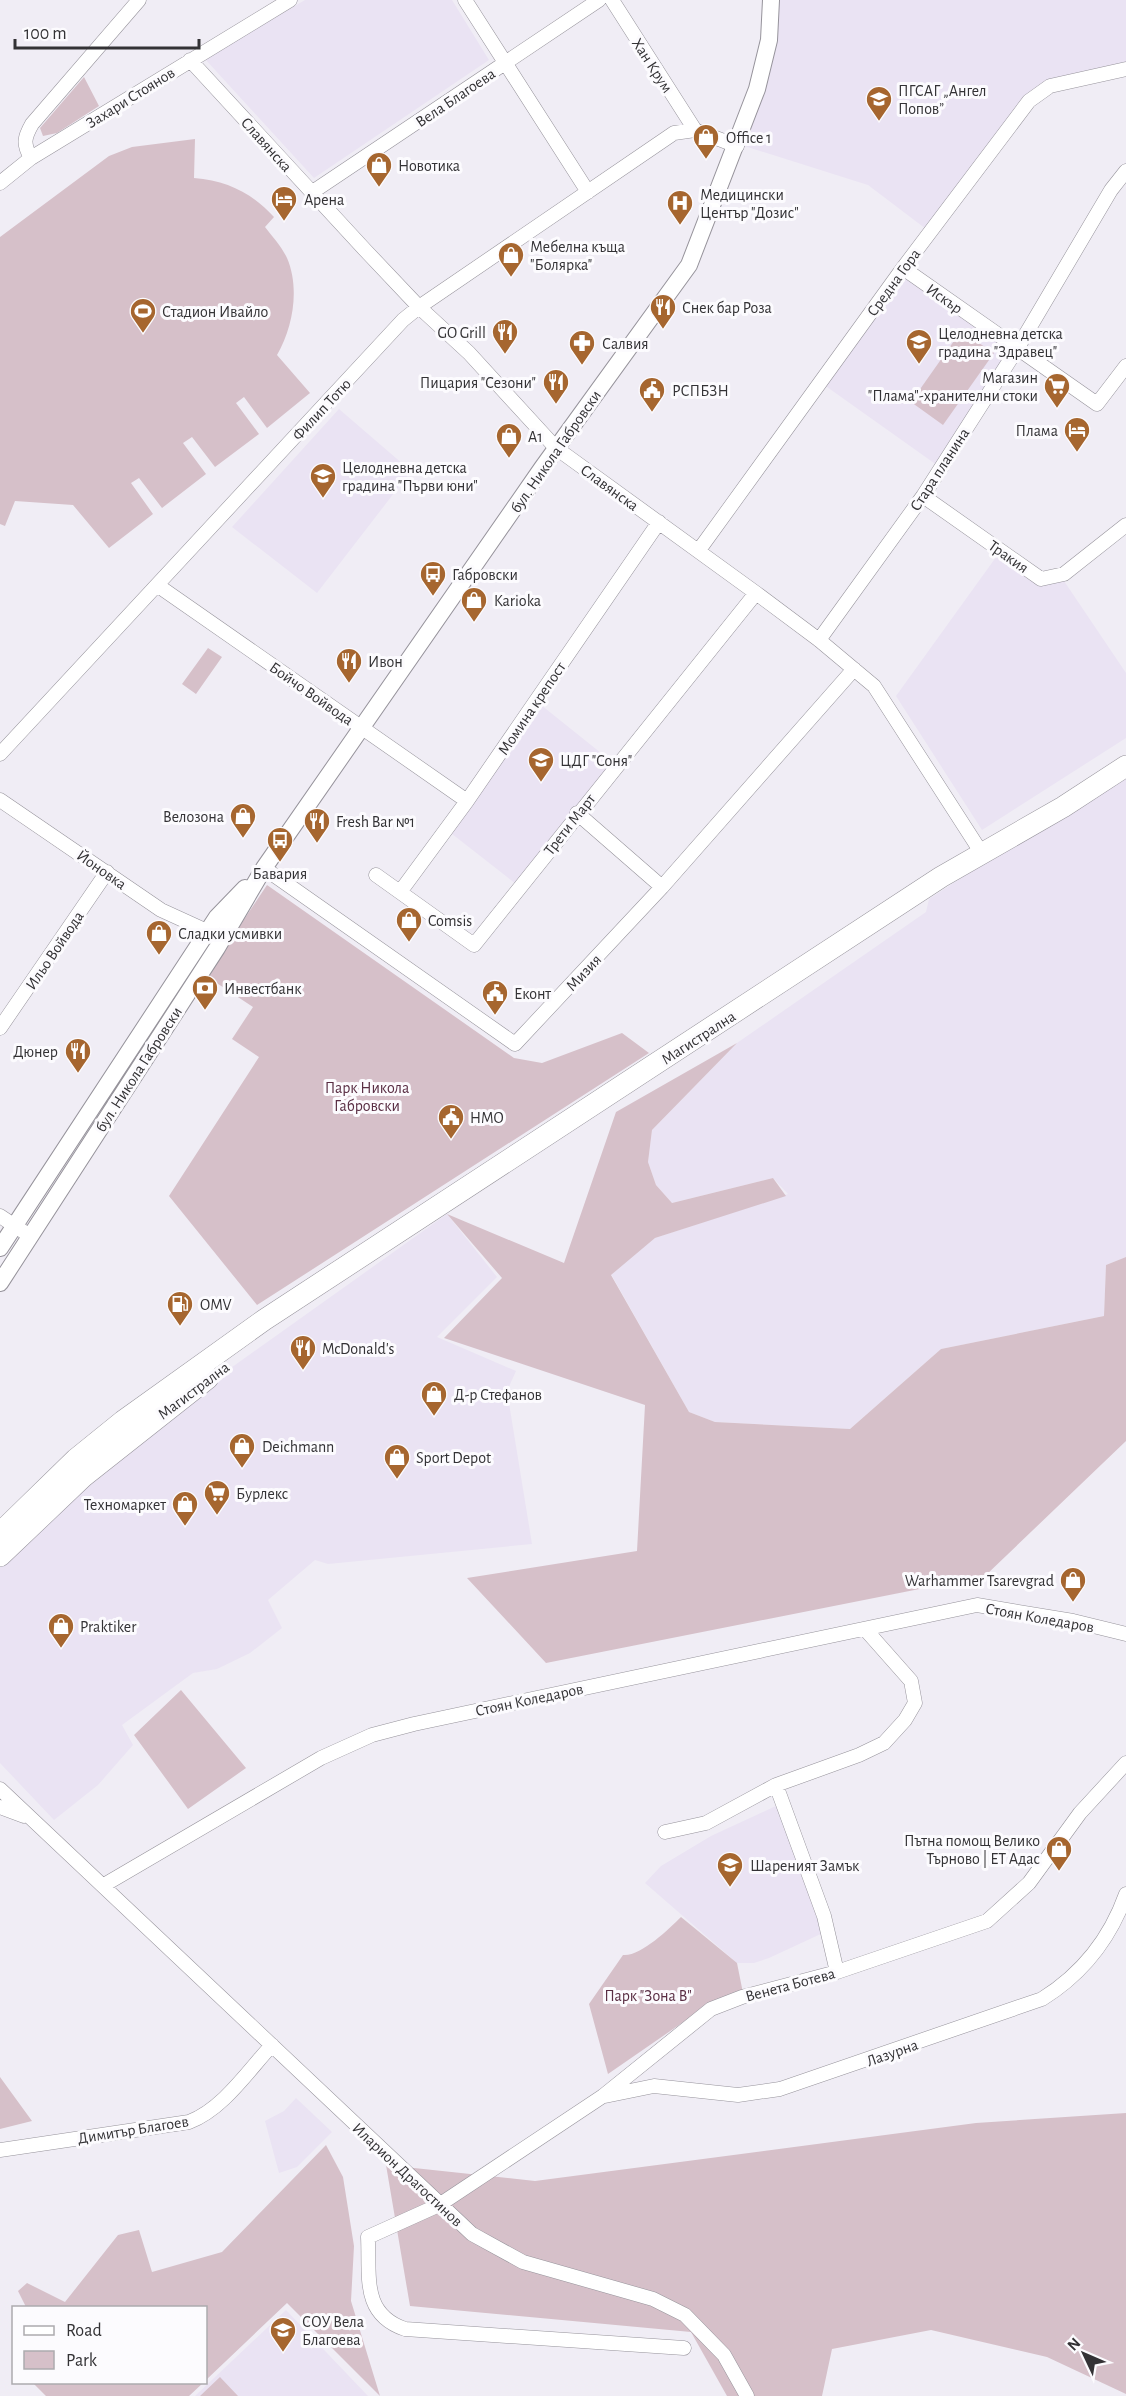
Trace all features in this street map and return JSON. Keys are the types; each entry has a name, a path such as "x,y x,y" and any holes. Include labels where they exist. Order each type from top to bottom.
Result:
{"main road":[{"name":"Магистрална","path":"1003,840 1043,805 1126,750"},
{"name":"Магистрална","path":"0,1533 76,1459 123,1421 264,1320 981,852 1063,807 1126,766"},
{"name":"Магистрална","path":"0,1556 84,1476 127,1440 395,1236"}],"street":[{"path":"31,158 25,148 24,137 32,124 139,0"},
{"name":"Захари Стоянов","path":"0,183 31,158 290,0"},
{"path":"465,0 588,192"},
{"name":"Вела Благоева","path":"311,193 599,0"},
{"name":"Хан Крум","path":"612,0 695,130"},
{"name":"бул. Никола Габровски","path":"0,1283 5,1265 30,1236 217,948 264,868 556,448 689,265 737,146 757,89 769,40 771,0"},
{"name":"Славянска","path":"190,60 311,193 419,307 469,354 556,448 699,550 854,669 885,701 981,852"},
{"name":"Средна Гора","path":"699,550 903,268 1029,101 1050,86 1126,69"},
{"path":"695,130 737,146"},
{"name":"Филип Тотю","path":"0,754 419,307 674,133 695,130"},
{"name":"Стара планина","path":"819,640 923,496 1017,349 1111,190 1126,171"},
{"name":"Искър","path":"903,268 1097,404 1126,366"},
{"name":"Тракия","path":"923,496 1041,579 1064,574 1126,525"},
{"name":"Момина крепост","path":"400,892 467,801 658,522"},
{"name":"Бойчо Войвода","path":"157,585 467,801"},
{"name":"Трети Март","path":"400,892 474,945 577,813 756,593"},
{"name":"Мизия","path":"264,868 515,1044 662,887 854,669"},
{"name":"Йоновка","path":"0,800 161,910 207,931"},
{"path":"577,813 662,887"},
{"name":"бул. Никола Габровски","path":"0,1248 207,931 217,917 264,868"},
{"name":"Ильо Войвода","path":"0,1028 107,872"},
{"path":"376,875 400,892"},
{"path":"0,1216 30,1236"},
{"name":"Стоян Коледаров","path":"104,1885 321,1758 372,1735 526,1699 977,1605 1073,1621 1126,1634"},
{"path":"665,1833 706,1822 776,1785 859,1755 884,1743 905,1720 915,1703 911,1681 865,1629"},
{"name":"Венета Ботева","path":"684,2348 492,2336 405,2329 393,2325 378,2313 373,2302 368,2237 439,2205 603,2096 711,2009 742,1997 837,1971 987,1921 1029,1883 1080,1813 1126,1763"},
{"path":"776,1785 824,1916 837,1971"},
{"path":"0,1789 104,1885"},
{"path":"0,1807 32,1819"},
{"name":"Иларион Драгостинов","path":"104,1885 472,2234 512,2257 535,2266 653,2299 685,2315 724,2355 747,2396"},
{"name":"Лазурна","path":"603,2096 654,2086 738,2094 780,2090 1042,1999 1067,1983 1097,1951 1119,1915 1126,1894"},
{"name":"Димитър Благоев","path":"0,2150 189,2122 202,2117 216,2106 272,2045"}],"shaded area":[{"path":"305,0 452,0 489,60 314,178 205,59"},
{"name":"ПГСАГ „Ангел Попов”","path":"771,0 1126,0 1126,69 1050,86 1029,101 930,232 868,185 738,144"},
{"name":"Целодневна детска градина \"Здравец\"","path":"903,271 1017,349 941,468 820,382"},
{"name":"Целодневна детска градина \"Първи юни\"","path":"339,409 411,471 317,593 232,527"},
{"path":"999,553 1041,583 1062,578 1126,673 1126,738 982,830 896,696"},
{"name":"ЦДГ \"Соня\"","path":"536,701 616,765 520,887 447,830"},
{"path":"1126,771 1126,1257 1106,1265 1104,1316 941,1349 850,1429 715,1422 689,1412 611,1274 655,1238 788,1194 773,1178 672,1203 656,1185 648,1162 652,1130 737,1043 926,912 929,899"},
{"path":"447,1214 497,1277 437,1337 516,1371 507,1391 532,1544 328,1564 315,1560 268,1600 282,1628 250,1653 217,1669 193,1673 122,1725 133,1745 98,1785 54,1820 0,1763 0,1566 85,1480 207,1385"},
{"name":"Шареният Замък","path":"778,1805 825,1932 769,1958 754,1963 737,1963 645,1883 661,1866 711,1836"},
{"path":"296,2098 332,2132 297,2167 279,2173 265,2121 284,2111"},
{"name":"СОУ Вела Благоева","path":"286,2310 368,2396 195,2396"}],"green space":[{"path":"84,77 99,106 57,133 43,136 40,128"},
{"name":"Стадион Ивайло","path":"195,139 194,178 218,182 239,190 257,201 274,217 265,227 287,258 294,295 291,320 277,355 310,393 267,428 244,397 236,403 259,434 215,467 192,437 183,443 206,474 162,508 139,478 131,483 153,514 109,548 73,505 15,501 5,526 0,524 0,237 109,156 132,147"},
{"path":"961,331 994,353 943,425 911,402"},
{"path":"208,648 222,657 196,694 182,684"},
{"name":"Парк Никола Габровски","path":"267,885 514,1058 542,1063 622,1033 649,1053 257,1305 169,1196 259,1057 232,1039 253,1007 206,976"},
{"path":"737,1043 652,1130 648,1162 656,1185 672,1203 773,1178 786,1196 655,1238 611,1275 689,1412 715,1422 850,1429 941,1349 1104,1316 1106,1265 1126,1257 1126,1441 985,1576 546,1663 467,1578 637,1551 645,1405 444,1338 502,1278 447,1214 564,1263 616,1112"},
{"path":"181,1690 246,1768 188,1809 134,1735"},
{"name":"Парк \"Зона В\"","path":"681,1917 737,1963 743,1993 705,2007 608,2074 589,2004 623,1955 638,1952 646,1947"},
{"path":"0,2077 32,2121 0,2129"},
{"path":"1126,2113 1126,2394 1047,2357 931,2330 832,2349 822,2396 727,2396 691,2332 410,2306 386,2165 535,2181 976,2123"},
{"path":"326,2145 343,2177 354,2246 351,2301 380,2396 287,2303 207,2379 207,2306 26,2306 18,2291 27,2283 65,2302 118,2235 139,2230 152,2272 222,2252"},
{"path":"220,2377 238,2396 200,2396"},
{"path":"34,2384 202,2384 189,2396 46,2396"}],"place":[{"name":"ПГСАГ „Ангел Попов”","path":"879,122"},
{"name":"Office 1","path":"706,160"},
{"name":"Новотика","path":"379,188"},
{"name":"Арена","path":"284,222"},
{"name":"Медицински Център \"Дозис\"","path":"680,226"},
{"name":"Мебелна къща \"Болярка\"","path":"511,278"},
{"name":"Снек бар Роза","path":"663,330"},
{"name":"Стадион Ивайло","path":"143,334"},
{"name":"GO Grill","path":"505,355"},
{"name":"Целодневна детска градина \"Здравец\"","path":"919,365"},
{"name":"Салвия","path":"582,366"},
{"name":"Пицария \"Сезони\"","path":"556,405"},
{"name":"Магазин \"Плама\"-хранителни стоки","path":"1057,409"},
{"name":"РСПБЗН","path":"652,413"},
{"name":"Плама","path":"1077,453"},
{"name":"A1","path":"509,459"},
{"name":"Целодневна детска градина \"Първи юни\"","path":"323,499"},
{"name":"Габровски","path":"433,597"},
{"name":"Karioka","path":"474,623"},
{"name":"Ивон","path":"349,684"},
{"name":"ЦДГ \"Соня\"","path":"541,783"},
{"name":"Велозона","path":"243,839"},
{"name":"Fresh Bar №1","path":"317,844"},
{"name":"Бавария","path":"280,863"},
{"name":"Comsis","path":"409,943"},
{"name":"Сладки усмивки","path":"159,956"},
{"name":"Инвестбанк","path":"205,1011"},
{"name":"Еконт","path":"495,1016"},
{"name":"Дюнер","path":"78,1074"},
{"name":"HMO","path":"451,1140"},
{"name":"OMV","path":"180,1327"},
{"name":"McDonald's","path":"303,1371"},
{"name":"Д-р Стефанов","path":"434,1417"},
{"name":"Deichmann","path":"242,1469"},
{"name":"Sport Depot","path":"397,1480"},
{"name":"Бурлекс","path":"217,1516"},
{"name":"Техномаркет","path":"185,1527"},
{"name":"Warhammer Tsarevgrad","path":"1073,1603"},
{"name":"Praktiker","path":"61,1649"},
{"name":"Пътна помощ Велико Търново | ЕТ Адас","path":"1059,1872"},
{"name":"Шареният Замък","path":"730,1888"},
{"name":"СОУ Вела Благоева","path":"283,2353"}]}
